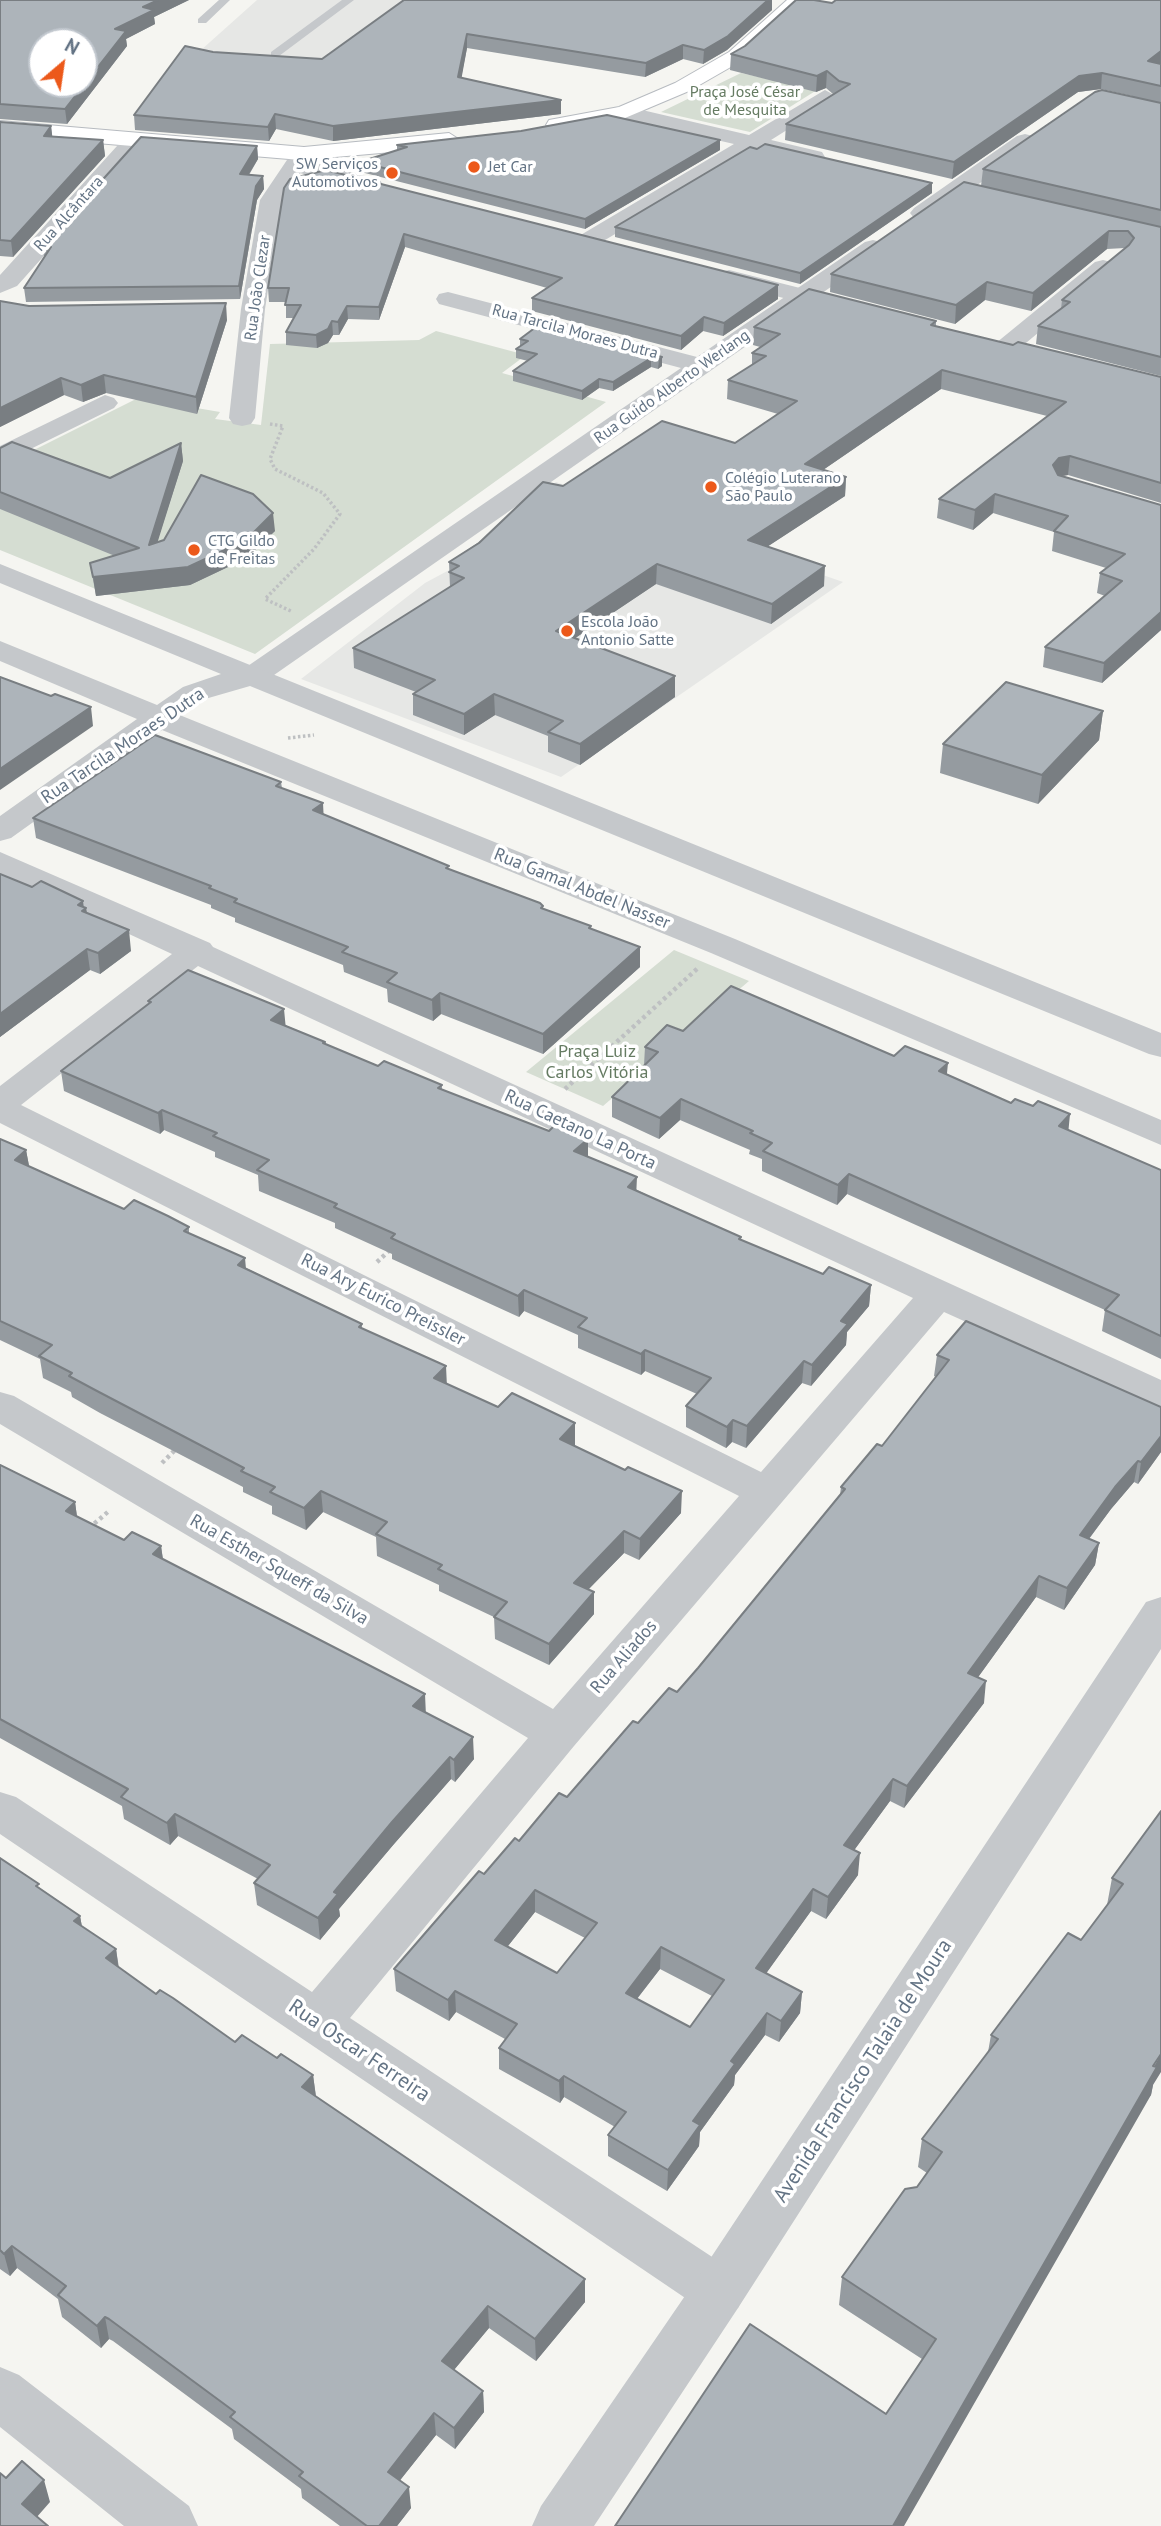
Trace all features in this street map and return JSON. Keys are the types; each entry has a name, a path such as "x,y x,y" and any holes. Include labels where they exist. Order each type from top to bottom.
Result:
{"main road":[{"path":"534,129 625,112 682,87 736,55 799,0"},
{"path":"0,128 202,146 302,160 468,137"},
{"path":"302,160 332,155 335,160 376,148"}],"street":[{"path":"587,241 752,143 825,96"},
{"path":"625,112 834,161"},
{"name":"Rua Guido Alberto Werlang","path":"253,676 1042,130"},
{"name":"Rua Alcântara","path":"3,300 135,140"},
{"path":"302,160 356,180 395,190"},
{"name":"Rua João Clezar","path":"242,418 253,309 271,200 302,160"},
{"path":"335,160 356,180"},
{"path":"929,183 956,189"},
{"path":"562,234 625,251"},
{"path":"1005,348 1117,256"},
{"path":"713,273 876,314"},
{"name":"Rua Tarcila Moraes Dutra","path":"447,299 702,366"},
{"path":"225,309 253,309"},
{"path":"979,341 1031,354"},
{"path":"0,456 105,403"},
{"path":"0,573 1161,1046"},
{"name":"Rua Gamal Abdel Nasser","path":"0,650 159,718 723,946 1161,1134"},
{"name":"Rua Tarcila Moraes Dutra","path":"0,831 204,688 253,676"},
{"name":"Rua Caetano La Porta","path":"0,862 198,950 937,1295 1161,1396"},
{"path":"0,1107 198,950"},
{"name":"Rua Ary Eurico Preissler","path":"0,1107 765,1492"},
{"name":"Rua Aliados","path":"316,2023 558,1734 937,1295"},
{"name":"Rua Esther Squeff da Silva","path":"0,1406 558,1734"},
{"name":"Avenida Francisco Talaia de Moura","path":"561,2526 719,2291 1161,1613"},
{"name":"Rua Oscar Ferreira","path":"0,1810 719,2291"},
{"path":"0,2393 169,2526"}],"lane":[{"path":"202,21 225,0"},
{"path":"275,54 349,0"}],"path":[{"path":"242,418 284,426 270,459 275,469 323,493 340,514 314,549 265,599 326,627"},
{"path":"225,745 379,727"}],"shaded area":[{"path":"257,0 468,0 395,21 323,72 191,59"},
{"name":"Escola João Antonio Satte","path":"556,482 843,582 561,777 301,679 425,583 479,554"}],"green space":[{"name":"Praça José César de Mesquita","path":"741,73 817,90 750,132 661,112"},
{"path":"436,331 526,355 502,373 606,402 255,654 0,550 0,467 138,398 220,412 215,419 261,425 270,344 419,340"},
{"name":"Praça Luiz Carlos Vitória","path":"674,950 749,981 603,1106 526,1072"}],"building":[{"path":"0,0 158,0 143,7 154,10 115,29 126,31 98,67 98,28 28,28 28,98 74,98 65,109 0,104"},
{"path":"404,0 768,0 728,36 704,50 683,45 646,63 467,34 458,77 561,100 333,126 275,114 268,127 134,115 185,46 213,52 322,59"},
{"path":"796,0 832,3 836,0 1161,0 1161,51 1148,61 1161,64 1161,86 1102,73 1079,76 954,162 786,124 850,84 839,81 827,71 817,76 731,54 745,46"},
{"path":"1102,90 1161,103 1161,210 983,169 1095,92"},
{"path":"607,115 720,140 585,219 360,162 407,147 397,145 521,131"},
{"path":"0,122 51,126 44,136 103,140 11,241 0,240"},
{"path":"141,137 257,146 240,174 263,176 256,186 239,286 24,288 51,247 43,246"},
{"path":"765,144 932,183 800,273 615,227 750,147 757,149"},
{"path":"326,170 778,285 724,323 704,317 681,336 532,298 562,278 404,234 379,307 347,306 338,322 332,321 328,329 316,335 286,332 301,305 285,305 289,288 268,288 284,188 290,179"},
{"path":"964,182 1161,227 1161,357 1038,326 1070,302 1062,300 1129,245 1134,238 1128,231 1109,231 1033,293 987,282 956,305 831,274"},
{"path":"809,289 936,321 931,325 1013,345 1018,342 1161,377 1161,483 1070,456 1059,458 1053,465 1058,475 1161,505 1161,612 1104,663 1045,647 1122,581 1100,573 1125,554 1054,531 1068,516 995,494 975,510 939,499 1066,402 942,370 805,464 846,477 748,540 825,566 772,604 657,564 556,631 675,676 580,744 548,732 563,721 494,694 464,714 413,694 435,680 353,648 464,578 449,572 459,566 449,562 479,543 543,482 563,486 662,421 735,443 797,401 728,380 766,356 752,353 780,334 754,327"},
{"path":"0,301 29,306 226,303 196,397 104,375 81,385 61,378 0,408"},
{"path":"540,324 662,357 659,360 651,358 613,382 599,379 582,391 513,371 537,354 516,349 528,341 520,339"},
{"path":"12,442 110,478 181,443 149,545 164,540 201,475 253,494 273,513 246,540 188,567 93,577 90,563 139,548 0,492 0,448"},
{"path":"0,677 51,696 55,694 91,707 0,769"},
{"path":"1006,682 1103,711 1042,775 943,744"},
{"path":"155,735 281,782 276,786 323,803 313,810 449,866 446,868 540,903 543,906 541,908 640,947 543,1034 440,993 432,1000 387,982 397,973 342,952 348,947 234,902 237,899 209,888 211,886 33,818"},
{"path":"0,874 32,887 41,881 83,901 78,905 86,908 82,911 129,930 98,953 87,949 0,1014"},
{"path":"188,970 284,1009 271,1020 325,1042 323,1043 378,1066 384,1061 442,1085 438,1088 549,1131 555,1125 588,1139 574,1151 637,1177 628,1187 741,1237 739,1239 823,1274 829,1267 871,1285 841,1321 848,1324 812,1365 804,1361 747,1426 733,1420 727,1427 686,1406 711,1378 645,1350 641,1354 578,1327 587,1318 524,1290 518,1296 391,1238 395,1234 334,1207 337,1204 257,1170 269,1160 213,1136 217,1133 162,1110 158,1113 61,1071"},
{"path":"731,986 894,1056 905,1046 948,1063 939,1071 1011,1103 1015,1099 1033,1106 1038,1101 1070,1114 1059,1126 1161,1170 1161,1336 1105,1310 1119,1295 849,1174 838,1185 763,1151 772,1143 750,1133 753,1131 681,1099 660,1118 612,1097 658,1052 645,1047 667,1025 683,1031"},
{"path":"0,1139 26,1150 15,1160 124,1209 134,1200 168,1216 189,1227 184,1231 245,1258 238,1265 362,1324 359,1327 446,1366 434,1378 498,1407 512,1393 575,1423 560,1439 625,1470 628,1467 682,1491 640,1539 624,1531 574,1583 594,1592 549,1644 494,1617 507,1602 438,1569 442,1565 376,1534 387,1522 321,1491 304,1508 270,1492 275,1487 241,1471 244,1468 69,1376 72,1373 39,1356 52,1345 0,1321"},
{"path":"966,1321 1161,1407 1161,1436 1141,1462 1138,1461 1115,1487 1080,1535 1099,1543 1067,1588 1039,1576 968,1673 986,1681 907,1786 893,1779 844,1845 860,1853 828,1897 813,1889 756,1968 802,1992 781,2021 767,2013 731,2061 735,2064 693,2121 700,2125 668,2170 608,2135 626,2112 564,2076 559,2081 499,2048 517,2024 455,1991 448,2000 394,1969 479,1871 484,1874 515,1838 519,1841 559,1793 567,1797 633,1721 638,1723 669,1688 677,1692 845,1489 841,1487 877,1444 882,1446 949,1360 937,1355","holes":["535,1890 597,1923 557,1973 495,1940","661,1947 724,1980 690,2027 626,1993"]},
{"path":"0,1465 75,1502 66,1511 124,1540 132,1532 161,1546 153,1554 425,1694 413,1706 473,1737 454,1760 450,1757 392,1822 334,1892 338,1894 318,1918 254,1883 270,1865 175,1814 167,1823 121,1797 128,1789 0,1719"},
{"path":"1161,1811 1161,2054 1153,2066 1157,2067 893,2526 615,2526 750,2324 886,2414 936,2339 842,2277 905,2189 917,2187 942,2152 922,2139 998,2039 991,2035 1068,1933 1081,1940 1123,1884 1112,1878"},
{"path":"0,1858 80,1916 74,1921 116,1949 106,1958 156,1994 160,1990 235,2042 242,2035 277,2058 281,2054 313,2075 302,2087 585,2279 535,2339 488,2306 442,2361 483,2391 454,2428 434,2413 388,2472 409,2487 379,2526 367,2526 299,2476 303,2472 230,2417 235,2412 109,2319 105,2317 97,2326 58,2295 66,2286 12,2246 4,2254 0,2250"},
{"path":"22,2461 44,2480 22,2504 48,2526 0,2526 0,2473 6,2478"}],"place":[{"name":"Jet Car","path":"474,167"},
{"name":"SW Serviços Automotivos","path":"392,173"},
{"name":"Colégio Luterano São Paulo","path":"711,487"},
{"name":"CTG Gildo de Freitas","path":"194,550"},
{"name":"Escola João Antonio Satte","path":"567,631"}]}
